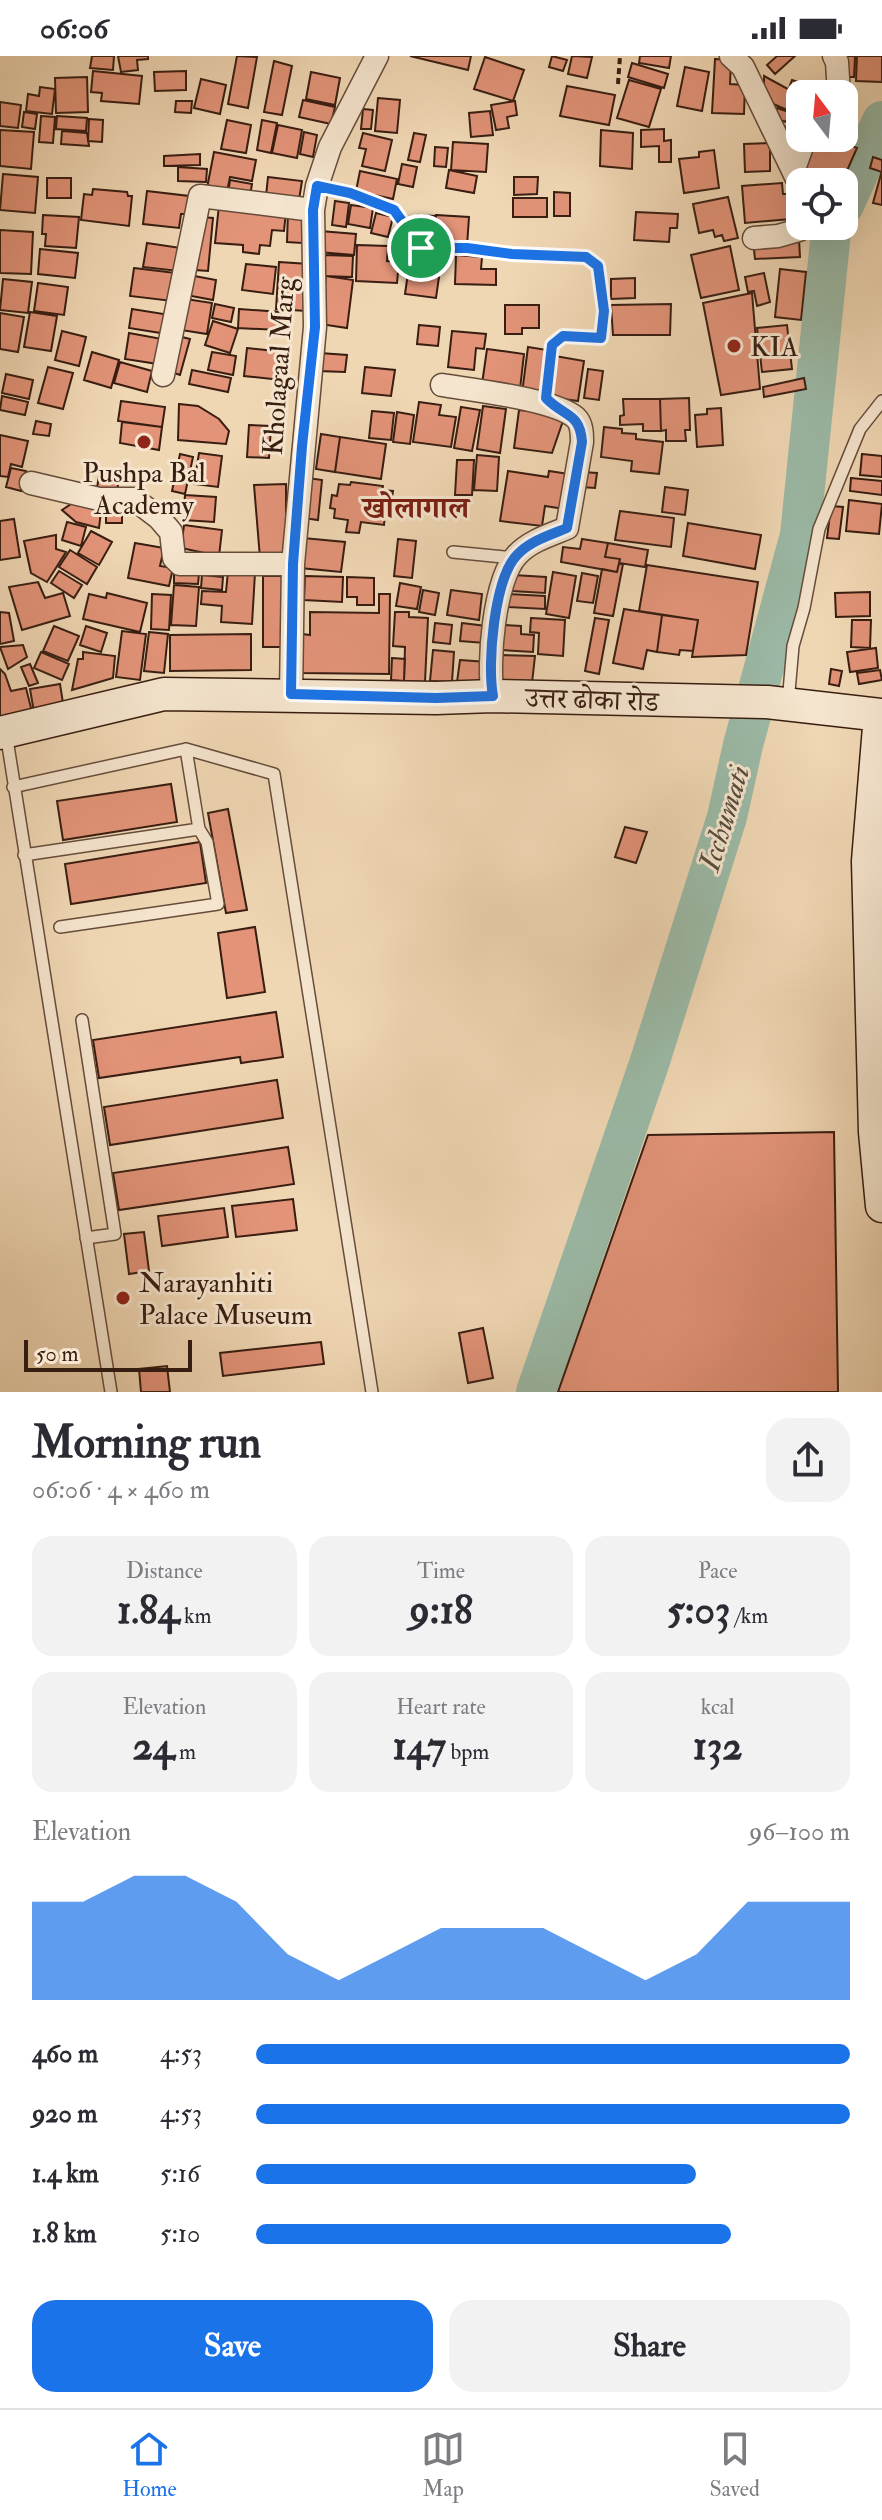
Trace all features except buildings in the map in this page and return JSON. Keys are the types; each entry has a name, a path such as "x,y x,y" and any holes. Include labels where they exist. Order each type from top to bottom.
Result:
{"main road":[{"name":"उत्तर ढोका रोड","path":"3,732 164,694 493,696 778,703 881,715"},
{"path":"881,715 875,858 875,1132 882,1206"}],"street":[{"name":"Kholagaal Marg","path":"291,694 293,564 315,327 313,210 330,147 377,56"},
{"path":"834,56 838,80"},
{"path":"743,60 793,168"},
{"path":"163,375 200,196 313,210"},
{"path":"754,238 786,234"},
{"path":"442,385 543,402 576,418 581,428 582,442 567,528 535,542 514,558 503,585 493,628 493,696"},
{"path":"31,483 99,499 134,499 159,518 171,532 174,558 180,564 293,564"}],"lane":[{"path":"778,703 804,608 819,529 860,429 882,401"},
{"path":"453,552 514,558"},
{"path":"3,732 111,1392"},
{"path":"13,787 186,749 274,774 372,1392"},
{"path":"60,927 218,904 207,842 199,829 186,749"},
{"path":"24,855 199,829"},
{"path":"82,1020 115,1234 86,1238"}],"path":[{"path":"618,84 620,56"},
{"path":"317,186 350,193 394,210 421,248 467,248 512,254 586,257 598,266 604,311 601,338 563,336 552,345 546,398 556,409"}],"waterway":[{"name":"Icchumati","path":"858,174 882,121"},
{"name":"Icchumati","path":"536,1392 649,1064 727,817 743,745 800,535 830,240"}],"place":[{"name":"KIA","path":"734,346"},
{"name":"Pushpa Bal Academy","path":"144,442"},
{"name":"Narayanhiti Palace Museum","path":"123,1298"}],"district":[{"name":"खोलागाल","path":"416,508"}],"route":[{"path":"317,186 350,193 394,210 421,248 467,248 512,254 586,257 598,266 604,311 601,338 563,336 552,345 545,387 546,398 556,409 576,418 581,428 582,442 567,528 535,542 514,558 503,585 493,628 493,696 436,698 291,694 293,564 315,327 313,210 317,186"}]}
